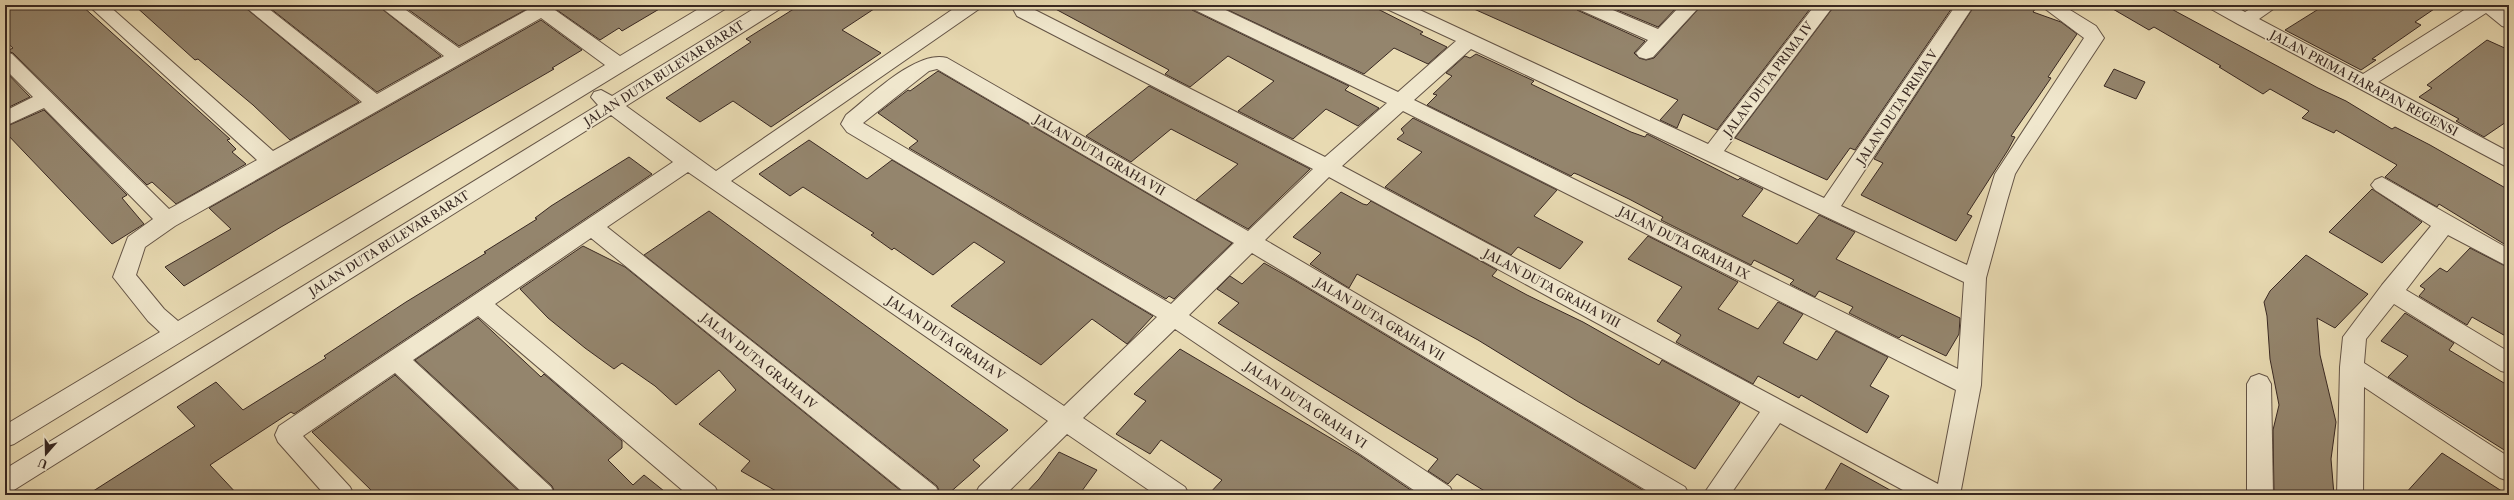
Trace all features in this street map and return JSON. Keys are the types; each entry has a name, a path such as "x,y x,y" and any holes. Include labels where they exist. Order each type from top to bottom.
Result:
{"street":[{"path":"96,5 272,162"},
{"path":"252,5 376,103"},
{"path":"387,5 458,57"},
{"path":"5,437 587,87 718,5"},
{"name":"JALAN DUTA BULEVAR BARAT","path":"5,482 609,103 773,5"},
{"path":"717,180 972,5"},
{"name":"JALAN DUTA GRAHA VIII","path":"1023,5 1021,8 1024,12 1327,167 1778,408 1934,494"},
{"name":"JALAN DUTA GRAHA IX","path":"1200,5 1400,101 1969,385"},
{"path":"1394,5 1975,278"},
{"path":"1585,5 1661,38"},
{"path":"1646,53 1692,5"},
{"name":"JALAN DUTA PRIMA IV","path":"1711,154 1825,5"},
{"name":"JALAN DUTA PRIMA V","path":"1828,209 1965,5"},
{"path":"1934,494 1950,485 1969,385 1975,278 1986,234 2005,174 2094,38 2089,30 2049,5"},
{"name":"JALAN PRIMA HARAPAN REGENSI","path":"2218,5 2363,83 2506,154"},
{"path":"2245,20 2270,5"},
{"path":"2363,83 2484,5"},
{"path":"2488,5 2509,22"},
{"path":"176,333 156,315 124,277 136,243 167,220 458,57 543,7 620,65"},
{"path":"988,495 1172,315 1327,167 1469,40"},
{"path":"5,58 44,100 167,220"},
{"name":"JALAN DUTA GRAHA VII","path":"1172,315 854,127 852,124 853,120 923,66 940,62 1250,242 1676,495"},
{"name":"JALAN DUTA GRAHA V","path":"587,87 688,162 717,180 1176,495"},
{"path":"5,118 44,100"},
{"path":"341,495 287,436 288,433 688,162"},
{"path":"2382,185 2445,224 2509,259"},
{"path":"2350,495 2352,367 2355,337 2390,291 2445,224"},
{"name":"JALAN DUTA GRAHA IV","path":"592,227 927,495"},
{"path":"2390,291 2509,364"},
{"path":"479,304 706,495"},
{"name":"JALAN DUTA GRAHA VI","path":"1172,315 1441,495"},
{"path":"397,360 542,495"},
{"path":"2352,367 2509,470"},
{"path":"2259,384 2260,495"},
{"path":"1716,495 1778,408"}],"building":[{"path":"5,5 81,5 230,139 227,140 236,149 232,152 246,164 176,204 152,182 147,185 13,53 7,51 13,48 5,41"},
{"path":"134,5 242,5 359,102 290,140 253,105 198,59 195,60"},
{"path":"266,5 377,5 441,56 377,92"},
{"path":"402,5 525,5 527,9 459,46"},
{"path":"562,5 666,5 622,31 619,28 600,40 557,10"},
{"path":"800,5 880,5 842,30 881,53 771,127 733,101 700,122 666,98 751,42 746,39"},
{"path":"1048,5 1188,5 1192,10 1349,86 1345,90 1379,108 1358,126 1326,109 1293,139 1238,111 1274,81 1228,56 1190,87 1165,74 1169,70"},
{"path":"1234,5 1370,5 1423,32 1420,34 1447,47 1428,64 1394,48 1364,74 1228,10"},
{"path":"1465,5 1575,5 1577,10 1645,41 1634,53 1639,58 1646,60 1654,58 1702,5 1813,5 1717,130 1683,114 1677,128 1660,120 1678,100"},
{"path":"1605,5 1679,5 1658,27"},
{"path":"1835,5 1954,5 1855,150 1850,148 1827,180 1735,138"},
{"path":"1975,5 2038,5 2033,12 2061,22 2077,34 2048,77 2051,78 2011,136 2015,137 1967,214 1972,216 1956,241 1861,195 1883,163 1874,159"},
{"path":"2106,5 2164,5 2318,88 2346,101 2392,129 2395,127 2430,145 2509,190 2509,247 2439,204 2437,207 2385,177 2397,165 2336,130 2334,133 2302,118 2309,111 2270,89 2263,94 2219,67 2221,66 2154,27 2149,30"},
{"path":"2325,5 2440,5 2415,22 2421,25 2372,59 2376,60 2361,70 2285,30"},
{"path":"541,20 582,50 552,68 554,69 281,227 184,286 165,267 231,229 209,208"},
{"path":"2487,40 2509,50 2509,120 2484,137 2456,121 2459,119 2419,97 2432,88 2427,85"},
{"path":"1476,54 1534,81 1531,84 1631,132 1645,137 1647,134 1738,180 1740,178 1763,189 1742,216 1797,244 1819,215 1855,232 1836,259 1960,318 1959,334 1946,356 1902,335 1899,338 1849,313 1853,307 1819,291 1815,297 1790,284 1794,280 1754,260 1751,265 1661,220 1663,217 1629,199 1574,173 1571,176 1427,105 1437,95 1433,94 1452,76 1446,73 1465,56 1470,58"},
{"path":"2114,69 2145,82 2136,99 2104,86"},
{"path":"5,71 30,97 5,109"},
{"path":"938,71 1232,243 1174,299 1169,296 1166,299 909,148 918,141 878,113 908,90 910,91"},
{"path":"1149,86 1310,169 1248,229 1196,200 1238,164 1171,129 1131,162 1086,136"},
{"path":"44,110 127,195 122,198 144,224 112,244 5,132 5,127"},
{"path":"1413,118 1557,190 1534,216 1583,242 1560,269 1518,247 1511,255 1385,187 1422,152 1397,139 1404,133 1401,129"},
{"path":"809,140 867,179 892,160 1153,316 1127,344 1092,319 1041,365 951,306 1005,262 974,242 933,275 894,248 892,250 871,235 874,233 803,187 790,196 759,174"},
{"path":"629,157 652,174 294,414 291,412 210,465 238,495 87,495 195,426 177,407 216,382 243,410 326,358 324,356 406,302 486,253 484,252 537,219 535,218 551,206"},
{"path":"2372,189 2422,222 2382,263 2329,232"},
{"path":"1341,192 1363,204 1367,205 1371,201 1497,270 1492,276 1583,322 1659,365 1662,360 1740,403 1695,469 1577,401 1478,340 1357,274 1349,288 1310,264 1321,253 1293,237"},
{"path":"709,211 1008,430 973,460 980,466 947,495 941,495 937,486 644,255"},
{"path":"1648,236 1738,282 1718,309 1758,329 1778,302 1803,314 1783,343 1817,360 1836,331 1888,357 1870,386 1889,396 1867,433 1801,395 1799,398 1758,376 1753,384 1676,342 1681,335 1657,321 1682,287 1628,259"},
{"path":"583,246 625,267 906,495 783,495 741,471 750,461 699,424 736,390 719,370 676,405 655,386 622,363 614,369 585,348 548,318 520,289"},
{"path":"2470,248 2509,268 2509,338 2472,317 2467,325 2419,296 2425,289 2420,286 2440,268 2447,272"},
{"path":"2306,255 2368,294 2335,328 2317,318 2320,355 2336,422 2331,459 2334,495 2274,495 2273,430 2279,405 2270,359 2267,316 2264,302 2270,291"},
{"path":"1264,263 1651,495 1491,495 1457,474 1448,484 1428,471 1438,459 1218,323 1239,303 1217,289 1230,276 1242,284"},
{"path":"2405,313 2454,343 2449,350 2509,386 2509,453 2388,377 2408,356 2381,341"},
{"path":"478,318 541,377 544,374 622,441 622,448 608,460 633,485 644,475 669,495 556,495 552,486 415,360"},
{"path":"1180,349 1359,455 1418,495 1208,495 1222,480 1161,440 1150,454 1116,434 1146,401 1134,394"},
{"path":"395,375 523,495 376,495 312,432"},
{"path":"1059,452 1097,470 1079,495 1024,495 1039,479"},
{"path":"2442,453 2508,495 2404,495"},
{"path":"1841,463 1899,495 1822,495"}]}
